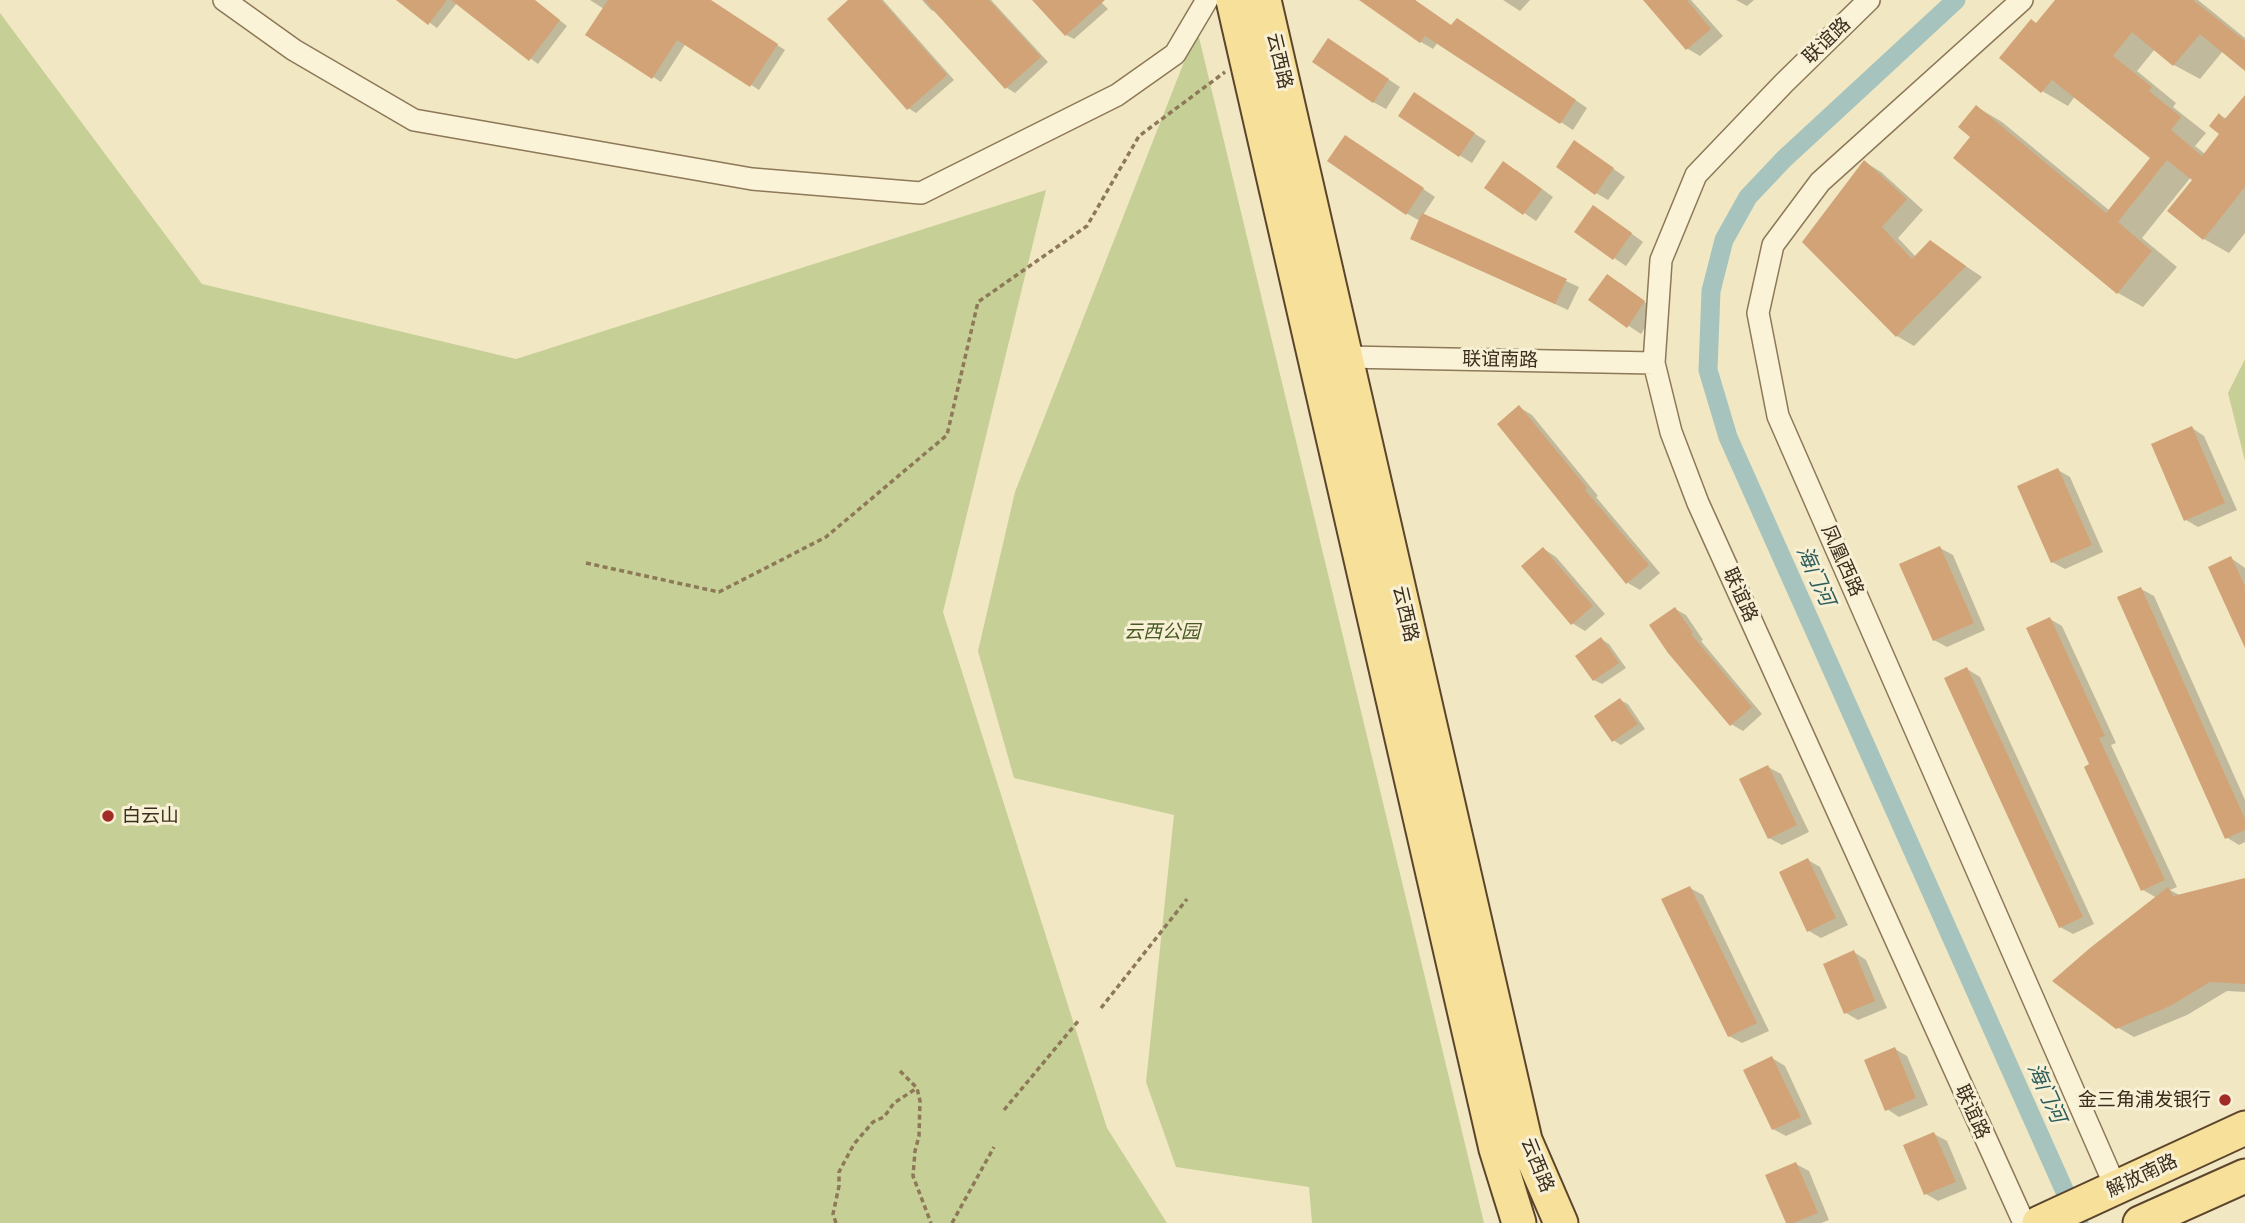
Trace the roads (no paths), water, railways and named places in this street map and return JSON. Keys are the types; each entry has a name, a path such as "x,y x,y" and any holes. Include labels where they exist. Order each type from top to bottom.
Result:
{"main road":[{"name":"云西路","path":"1233,0 1496,1149 1519,1223"},
{"name":"云西路","path":"1264,0 1525,1140 1562,1219"},
{"name":"解放南路","path":"2035,1222 2245,1128"},
{"path":"2140,1223 2245,1176"}],"street":[{"path":"224,0 294,50 414,120 752,179 921,193 1117,95 1175,54 1207,0"},
{"name":"联谊路","path":"1869,0 1784,83 1696,176 1661,260 1654,363 1671,432 1698,503 2035,1222"},
{"name":"凤凰西路","path":"2022,0 1819,182 1773,244 1758,313 1779,416 2112,1189"},
{"name":"联谊南路","path":"1346,357 1654,363"}],"waterway":[{"name":"海门河","path":"1956,0 1784,159 1748,197 1724,240 1711,291 1708,370 1728,437 2079,1223"}],"place":[{"name":"白云山","path":"108,816"},
{"name":"金三角浦发银行","path":"2225,1100"}],"park label":[{"name":"云西公园","path":"1162,632"}]}
